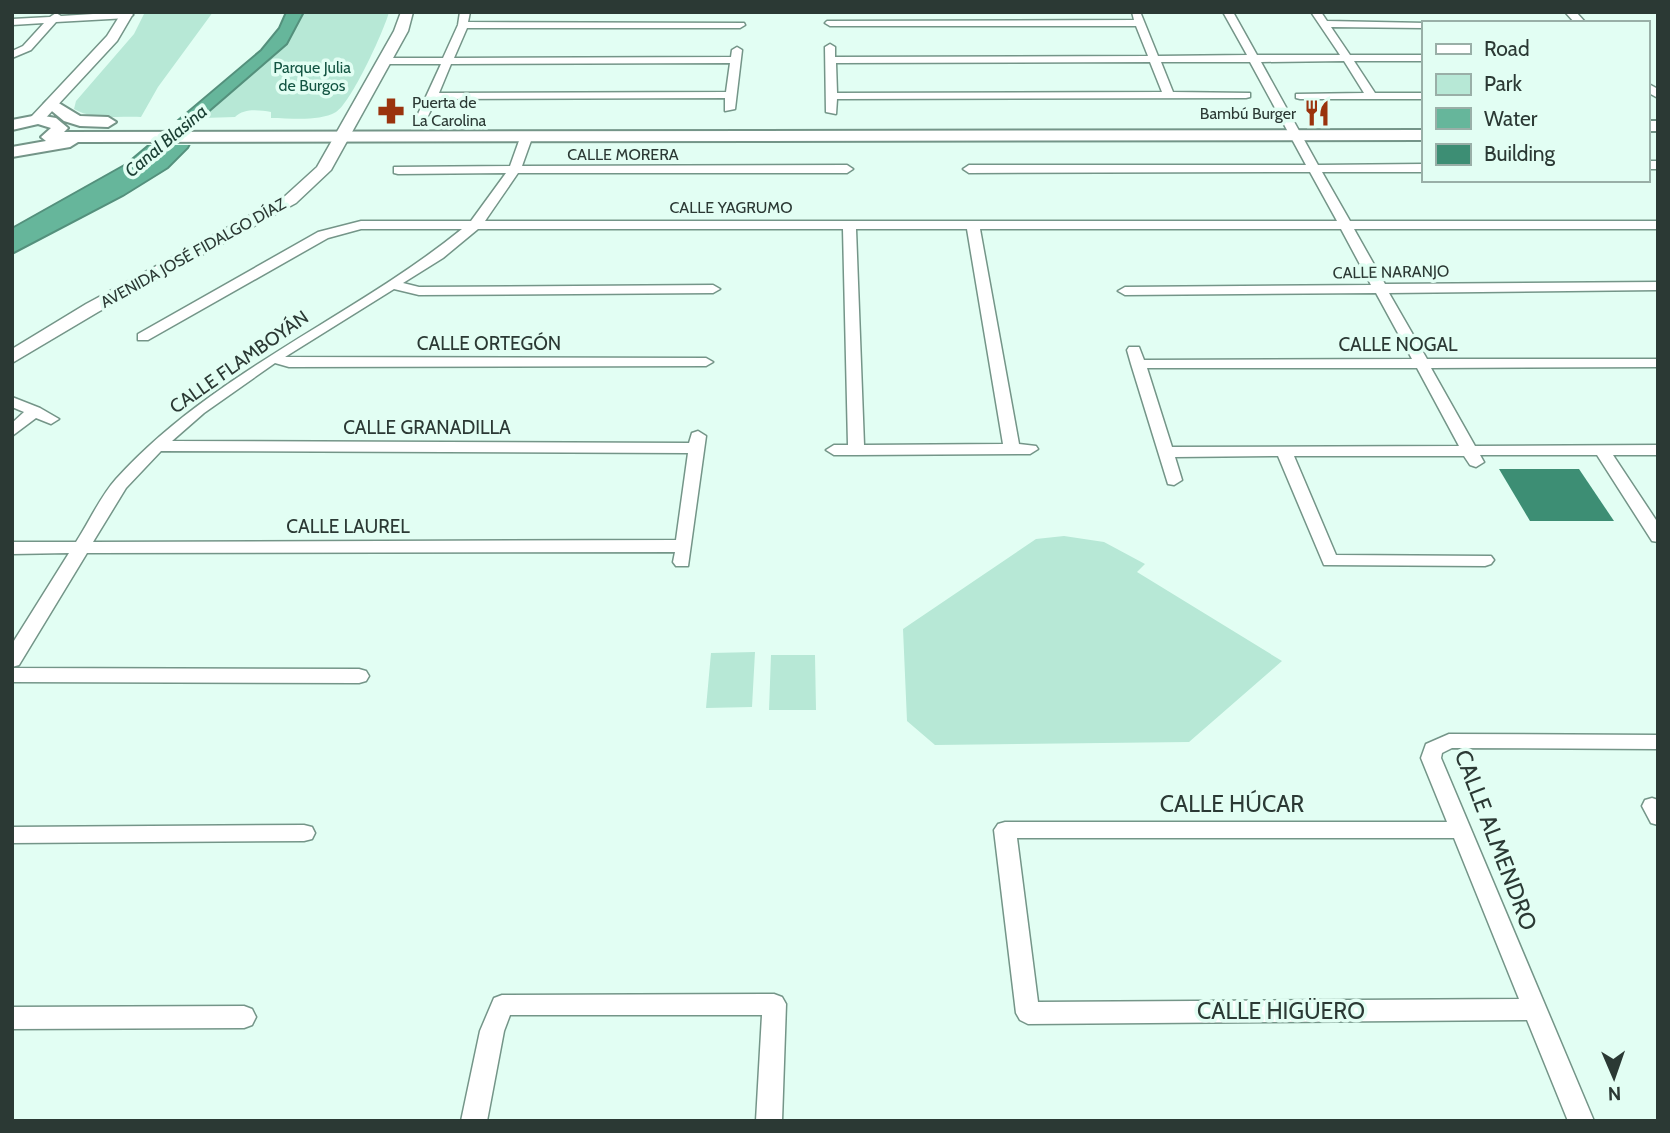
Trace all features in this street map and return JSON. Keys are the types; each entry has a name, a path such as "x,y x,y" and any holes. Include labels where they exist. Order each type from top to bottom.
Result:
{"main road":[{"path":"51,104 61,107 69,117 135,131"},
{"path":"12,125 36,120 52,121 55,131"},
{"path":"12,152 61,142 174,126 207,133"},
{"path":"12,145 30,143 55,131 345,132 526,138 1292,130 1422,126"},
{"path":"345,132 418,127 1292,130 1422,135"},
{"path":"55,131 135,131"}],"street":[{"name":"AVENIDA JOSÉ FIDALGO DÍAZ","path":"12,357 92,308 290,200 323,170 401,32 407,12"},
{"path":"418,127 463,25 465,12"},
{"path":"739,37 741,12"},
{"path":"1228,12 1473,457"},
{"path":"1316,12 1372,96"},
{"path":"12,22 128,13"},
{"path":"36,120 112,38 128,13"},
{"path":"12,55 27,48 56,17"},
{"path":"832,111 830,18 1138,18 1169,95"},
{"path":"463,25 740,24"},
{"path":"1324,24 1422,25"},
{"path":"385,61 736,55 729,108"},
{"path":"830,60 1422,58"},
{"path":"431,96 730,95"},
{"path":"831,96 1246,95"},
{"path":"1300,96 1422,96"},
{"name":"CALLE FLAMBOYÁN","path":"12,660 120,485 158,446 199,410 273,358 438,255 475,225 515,169 526,138"},
{"path":"969,169 1422,168"},
{"name":"CALLE MORERA","path":"398,170 847,169"},
{"name":"CALLE YAGRUMO","path":"148,340 323,235 361,225 1658,225"},
{"path":"849,225 856,450"},
{"path":"973,226 1012,449"},
{"path":"392,284 419,291 713,289"},
{"name":"CALLE NARANJO","path":"1125,291 1658,286"},
{"name":"CALLE NOGAL","path":"1166,452 1136,357 1423,363 1658,363"},
{"name":"CALLE ORTEGÓN","path":"273,358 289,363 706,362"},
{"path":"12,401 51,419"},
{"path":"12,431 35,411"},
{"name":"CALLE GRANADILLA","path":"158,446 697,442 683,554"},
{"path":"834,450 1030,449"},
{"path":"1174,480 1166,452 1473,457 1602,450 1658,450"},
{"path":"1602,450 1658,537"},
{"path":"1284,452 1330,561 1485,560"},
{"name":"CALLE LAUREL","path":"12,548 683,554"},
{"path":"12,675 359,676"},
{"name":"CALLE ALMENDRO","path":"1581,1121 1430,758 1433,748 1449,741 1658,742"},
{"name":"CALLE HÚCAR","path":"1028,1013 1005,830 1459,830"},
{"path":"12,835 304,833"},
{"path":"474,1121 492,1031 502,1005 774,1004 769,1121"},
{"name":"CALLE HIGÜERO","path":"1028,1013 1535,1009"},
{"path":"12,1018 244,1017"}],"green space":[{"path":"145,12 213,12 158,87 141,117 98,116 74,109 76,101 134,34"},
{"name":"Parque Julia de Burgos","path":"304,12 389,12 366,66 342,106 329,115 313,118 271,118 271,112 257,110 243,112 235,117 203,118 287,44"},
{"path":"1064,536 1104,542 1145,564 1137,572 1282,661 1189,742 935,745 907,721 903,629 1036,539"},
{"path":"755,652 752,707 706,708 711,653"},
{"path":"771,655 815,655 816,710 769,710"}],"water":[{"name":"Canal Blasina","path":"286,12 304,12 287,44 205,115 188,148 168,168 123,196 12,254 12,228 126,164 261,50 279,28"}],"pier":[{"path":"173,120 206,120 194,145 143,145"}],"building":[{"path":"1499,469 1579,469 1614,521 1530,521"}],"place":[{"name":"Puerta de La Carolina","path":"391,111"},
{"name":"Bambú Burger","path":"1317,113"}]}
